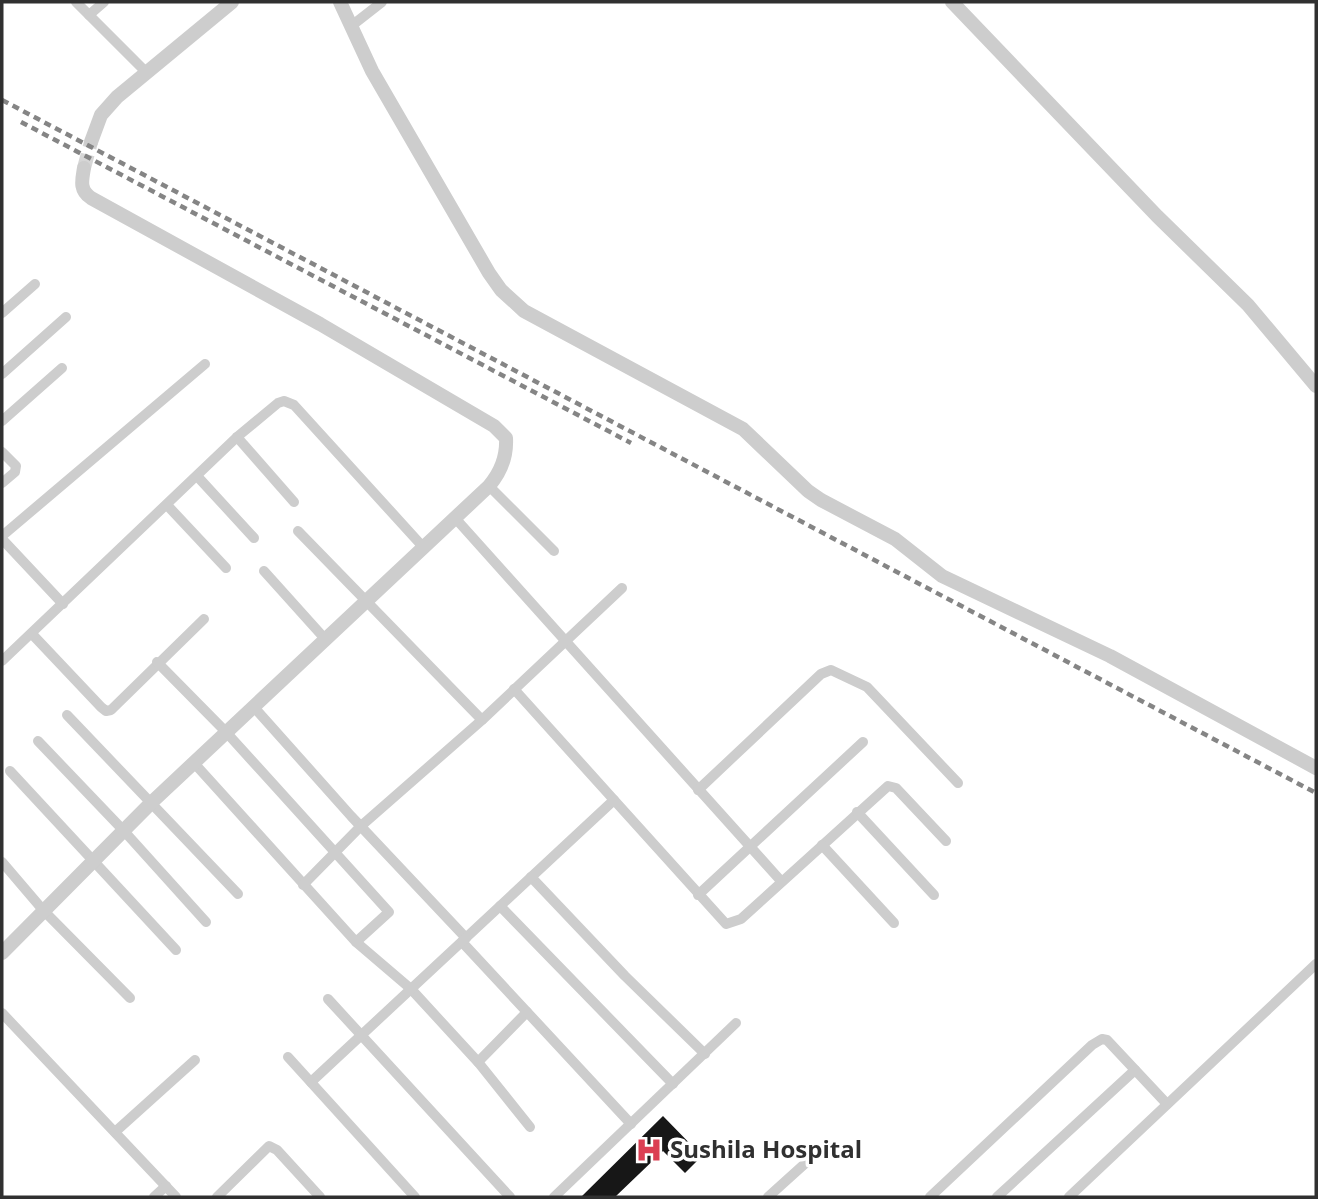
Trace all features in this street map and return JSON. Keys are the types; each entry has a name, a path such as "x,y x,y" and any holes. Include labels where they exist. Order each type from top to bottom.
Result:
{"street":[{"path":"76,2 147,72"},
{"path":"89,15 104,2"},
{"path":"91,142 101,115 122,92 232,2"},
{"path":"340,2 372,71 489,273 501,290 524,311 743,429 808,491 895,539 942,576 1110,656 1316,768"},
{"path":"350,27 383,2"},
{"path":"952,2 1157,216 1248,305 1316,386"},
{"path":"2,953 152,802 489,486 502,468 507,446 501,431 320,324 91,198 82,190 84,168"},
{"path":"2,313 34,284"},
{"path":"2,374 66,317"},
{"path":"63,604 2,538 205,364"},
{"path":"2,421 62,368"},
{"path":"2,661 237,437 278,403 290,401 424,548"},
{"path":"237,437 294,502"},
{"path":"2,452 16,466 15,472 2,483"},
{"path":"197,476 254,538"},
{"path":"489,486 554,551"},
{"path":"167,505 226,568"},
{"path":"456,519 781,881"},
{"path":"298,531 482,720"},
{"path":"264,571 326,640"},
{"path":"303,885 361,826 482,720 622,588"},
{"path":"32,634 106,711 115,707 157,662 204,619"},
{"path":"157,662 226,732 389,912 356,942"},
{"path":"698,790 821,674 831,670 867,687 958,783"},
{"path":"514,690 722,921 731,925 741,919 883,789 892,786 946,841"},
{"path":"253,706 631,1124"},
{"path":"67,715 238,894"},
{"path":"37,741 124,831 205,922"},
{"path":"698,895 863,742"},
{"path":"194,762 356,942 411,989 478,1062 530,1127"},
{"path":"10,771 176,950"},
{"path":"312,1082 614,800"},
{"path":"858,812 934,895"},
{"path":"822,845 894,923"},
{"path":"2,862 43,910 131,998"},
{"path":"531,877 625,976 705,1054"},
{"path":"500,906 673,1084"},
{"path":"1069,1197 1316,964"},
{"path":"328,999 510,1197"},
{"path":"478,1062 527,1012"},
{"path":"2,1013 176,1197"},
{"path":"554,1197 736,1024"},
{"path":"930,1197 1102,1039 1107,1040 1167,1104"},
{"path":"288,1057 415,1197"},
{"path":"115,1132 195,1060"},
{"path":"997,1197 1135,1070"},
{"path":"217,1197 270,1146 277,1150 320,1197"},
{"path":"768,1197 809,1160"},
{"path":"154,1197 166,1186"}],"building":[{"path":"663,1116 702,1156 685,1173 663,1151 615,1197 581,1197"}],"tunnel":[{"path":"84,168 91,142"}],"railway":[{"path":"2,100 1316,793"},
{"path":"21,122 631,443"}],"place":[{"name":"Sushila Hospital","path":"649,1150"}]}
